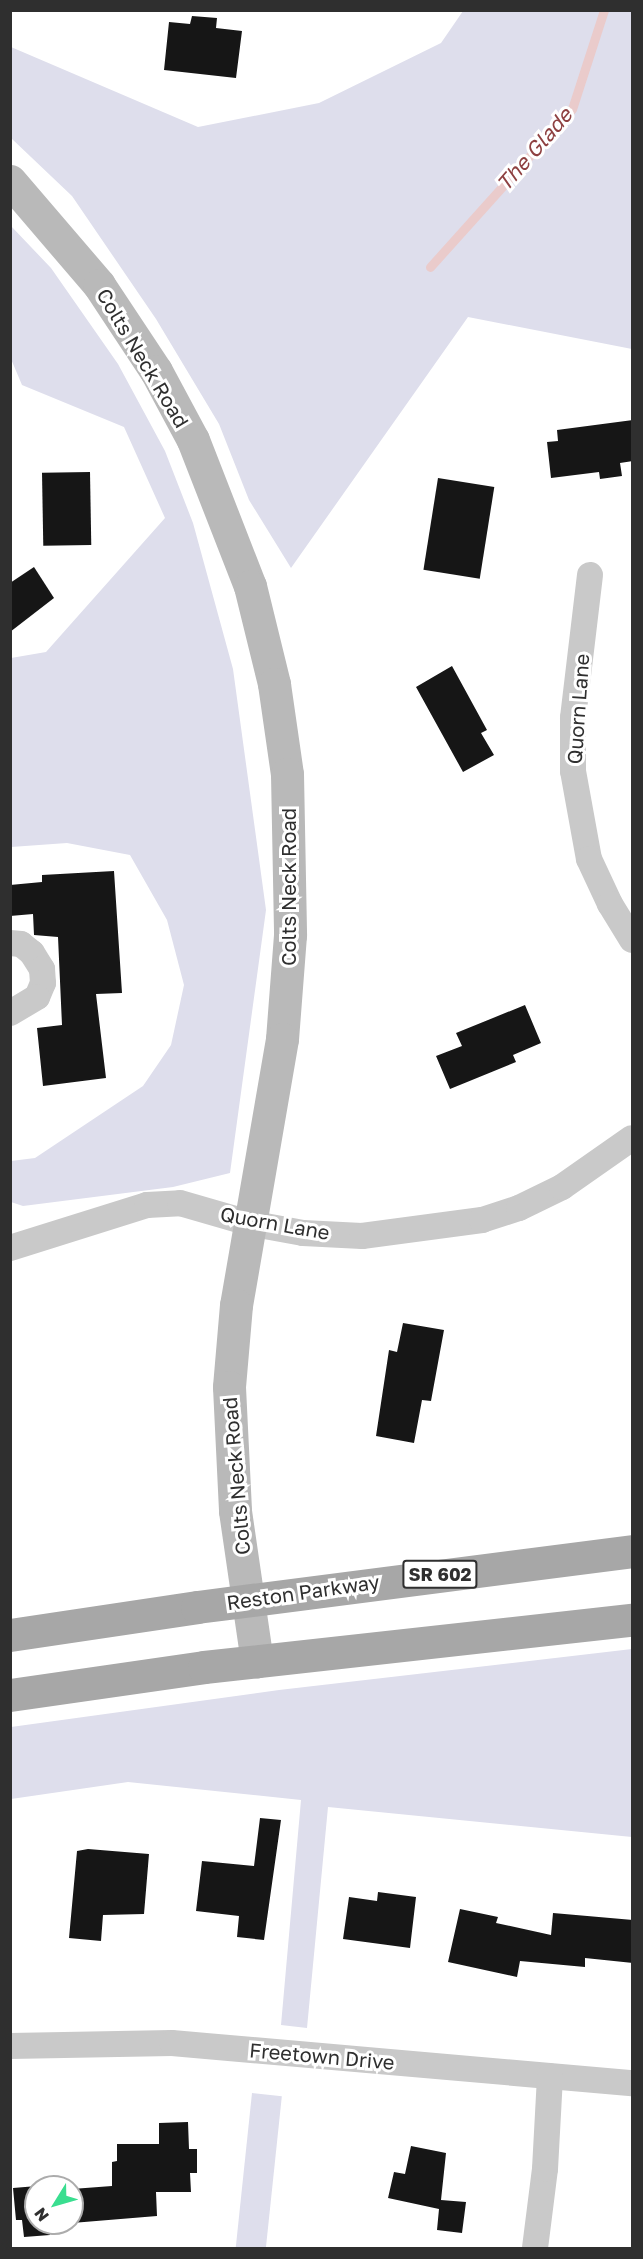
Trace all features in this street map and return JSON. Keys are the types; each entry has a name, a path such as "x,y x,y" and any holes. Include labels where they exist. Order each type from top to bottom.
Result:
{"main road":[{"name":"Reston Parkway","path":"10,1635 248,1600 633,1551"},
{"path":"10,1695 257,1661 633,1620"}],"street":[{"name":"Colts Neck Road","path":"10,181 99,285 156,371 193,440 250,586 274,684 287,774 290,935 282,1039 249,1223 229,1387 235,1511 257,1661"},
{"name":"Quorn Lane","path":"590,574 573,718 573,771 589,859 610,904 633,940"},
{"path":"10,943 21,944 32,953 42,969 43,983 37,997 23,1009 10,1013"},
{"name":"Quorn Lane","path":"10,1248 147,1205 180,1203 249,1223 303,1233 362,1236 482,1220 519,1208 562,1187 633,1138"},
{"name":"Freetown Drive","path":"10,2046 172,2043 633,2083"},
{"path":"535,2248 550,2076"}],"shaded area":[{"path":"463,11 632,11 632,349 468,317 291,568 249,500 219,424 156,319 72,196 11,138 11,47 198,127 319,103 441,43"},
{"path":"11,226 51,268 118,364 165,451 193,523 233,669 266,910 230,1173 173,1187 23,1206 11,1202 11,1161 35,1158 143,1086 171,1045 184,985 167,920 130,855 67,843 11,847 11,658 46,652 165,518 124,427 22,385 11,359"},
{"path":"632,1649 632,1837 328,1807 307,2028 281,2025 301,1800 128,1782 11,1799 11,1727 279,1690"},
{"path":"252,2093 282,2096 266,2248 236,2248"}],"building":[{"path":"192,16 217,18 216,28 242,31 236,78 164,70 169,22 190,24"},
{"path":"633,420 633,461 620,463 622,476 600,479 599,472 551,478 547,442 558,441 557,430"},
{"path":"90,472 91,545 43,546 42,473"},
{"path":"438,478 494,487 480,579 423,570"},
{"path":"34,567 54,598 10,632 10,583"},
{"path":"452,666 487,730 481,733 494,755 463,772 416,687"},
{"path":"114,871 122,993 96,994 106,1078 43,1086 37,1028 62,1025 58,937 34,935 33,914 10,916 10,885 42,882 42,875"},
{"path":"525,1005 541,1043 513,1055 516,1062 450,1089 436,1056 462,1046 456,1033"},
{"path":"403,1323 444,1330 431,1401 422,1400 414,1443 376,1436 389,1350 397,1352"},
{"path":"260,1818 281,1820 264,1940 237,1937 239,1916 196,1911 202,1861 254,1866"},
{"path":"88,1849 149,1854 144,1914 103,1915 101,1941 69,1938 77,1851"},
{"path":"378,1892 416,1897 410,1948 343,1939 349,1897 377,1901"},
{"path":"460,1909 498,1917 496,1923 551,1935 553,1913 633,1920 633,1963 585,1958 585,1967 520,1961 517,1977 448,1962"},
{"path":"188,2122 189,2149 197,2149 197,2173 190,2173 191,2192 156,2192 157,2216 84,2222 84,2188 112,2186 112,2162 117,2161 117,2144 159,2144 159,2123"},
{"path":"411,2146 446,2153 441,2200 466,2202 462,2233 437,2230 439,2209 388,2198 394,2172 405,2174"},
{"path":"24,2187 24,2235 50,2235 24,2237 22,2220 16,2220 13,2188"}],"waterway":[{"name":"The Glade","path":"430,267 572,109 604,10"}]}
